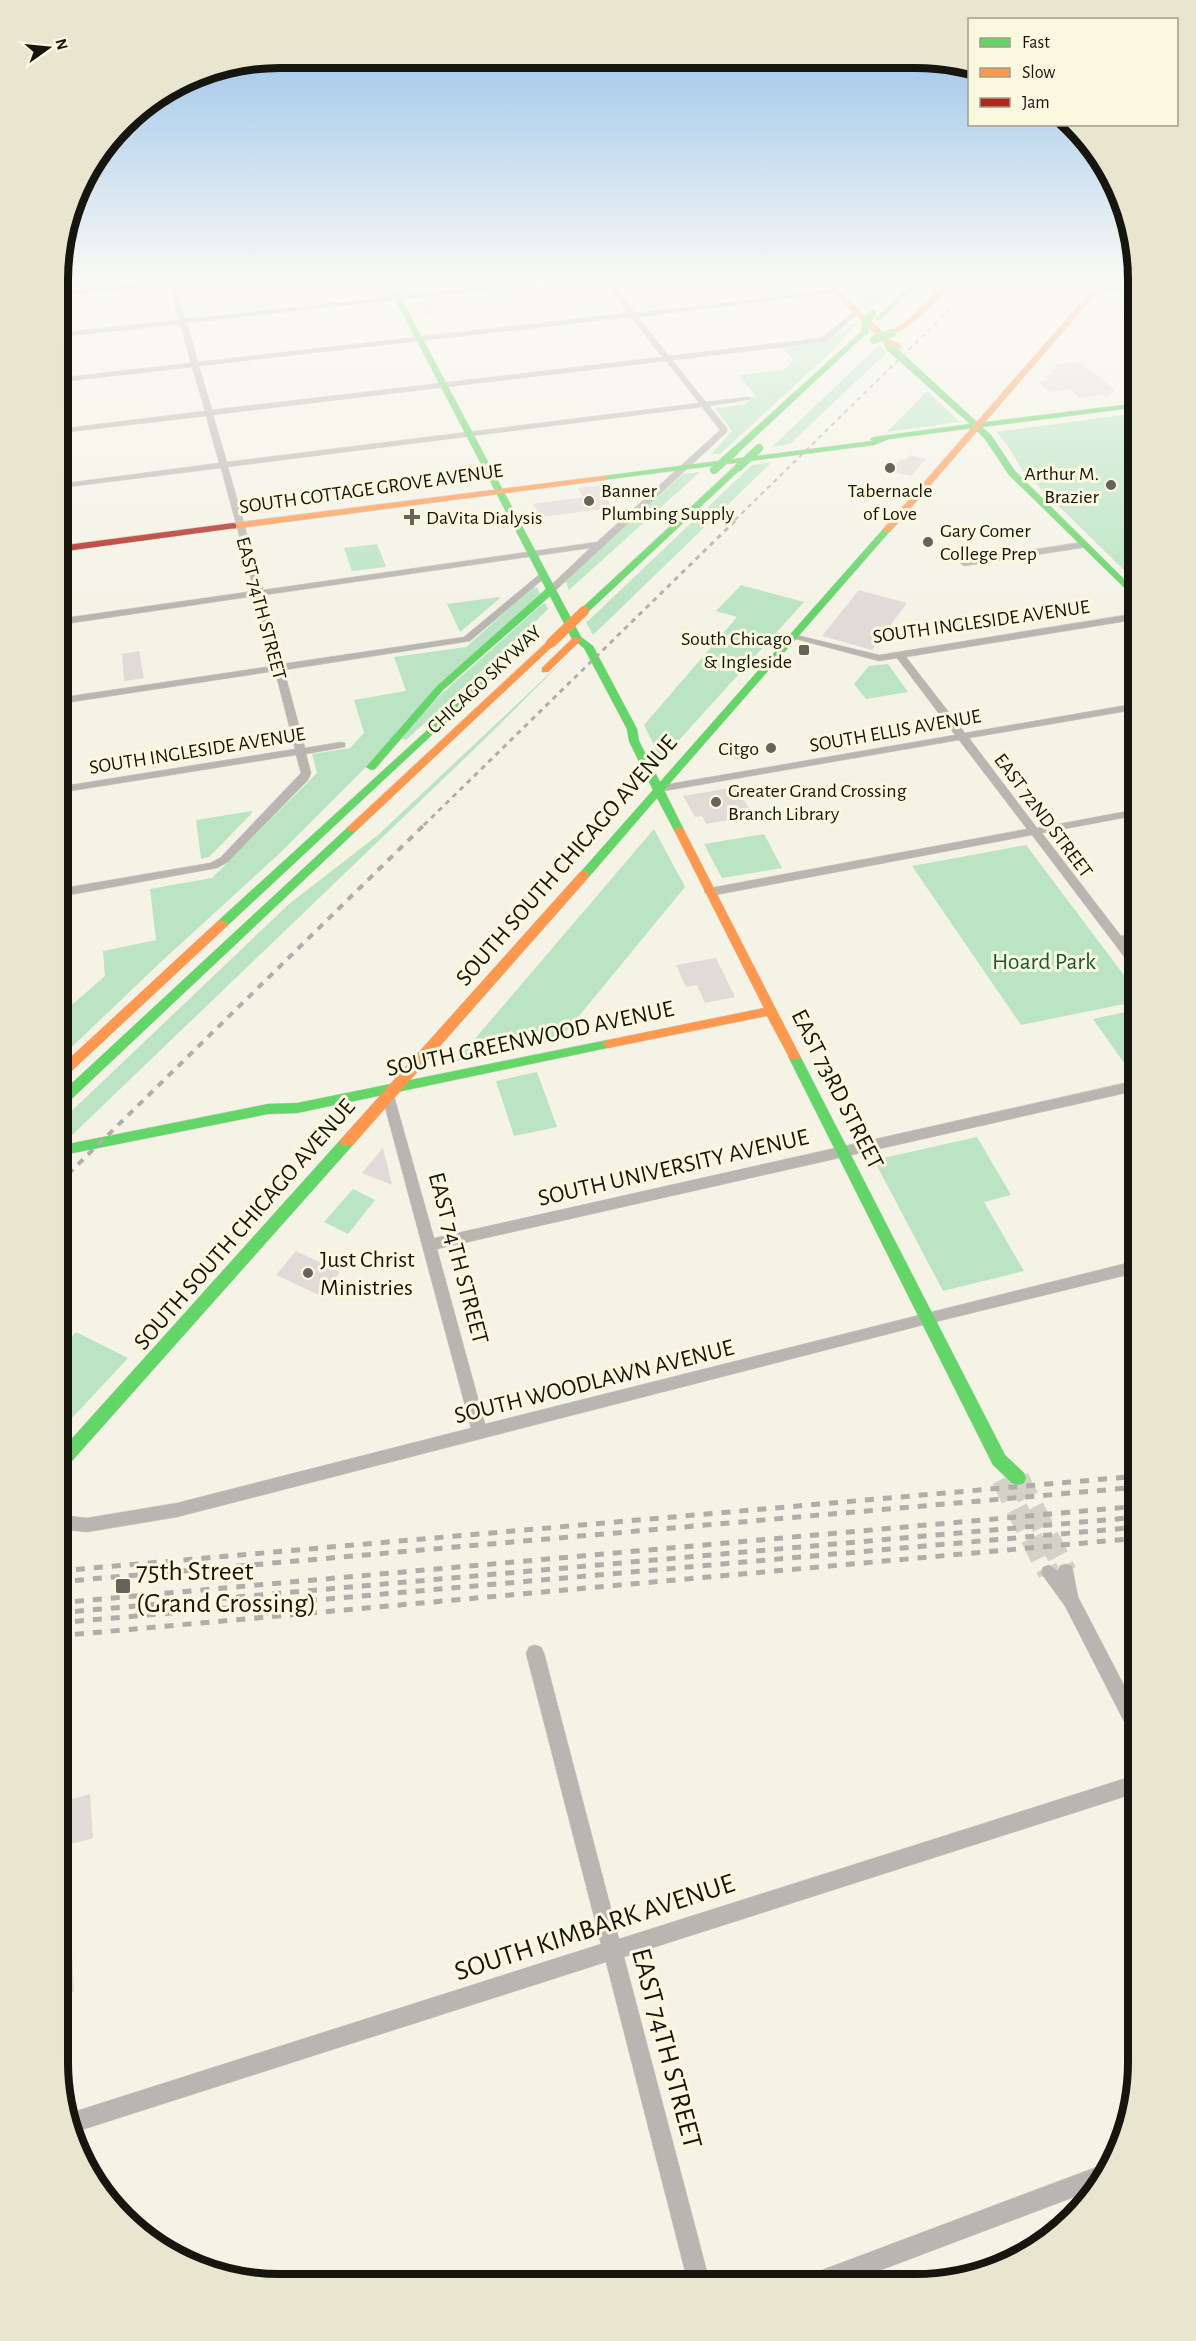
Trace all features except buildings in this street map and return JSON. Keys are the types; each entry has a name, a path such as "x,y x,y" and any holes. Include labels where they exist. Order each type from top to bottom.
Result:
{"main road":[{"name":"EAST 73RD STREET","path":"447,390 577,639 588,646 632,729 634,741 658,789 999,1460 1002,1479"},
{"name":"CHICAGO SKYWAY","path":"710,474 807,390"},
{"name":"CHICAGO SKYWAY","path":"68,1095 739,467 818,390"},
{"path":"939,390 995,445 1012,473 1128,588"},
{"name":"SOUTH SOUTH CHICAGO AVENUE","path":"68,1454 795,636 1008,390"},
{"name":"SOUTH COTTAGE GROVE AVENUE","path":"68,548 688,465 718,459 1128,406"},
{"path":"322,831 338,802 421,707 552,589"},
{"name":"CHICAGO SKYWAY","path":"552,619 576,597"},
{"path":"536,678 577,639"},
{"name":"CHICAGO SKYWAY","path":"68,1067 501,666"},
{"path":"302,877 332,863 349,851"},
{"name":"SOUTH GREENWOOD AVENUE","path":"68,1149 268,1108 297,1108 391,1092 771,1011"},
{"name":"SOUTH GREENWOOD AVENUE","path":"68,1160 270,1119 297,1108"},
{"name":"EAST 73RD STREET","path":"999,1460 1018,1478"}],"street":[{"name":"EAST 74TH STREET","path":"68,891 213,867 224,860 304,778 306,773 241,525 202,390"},
{"path":"68,430 400,390"},
{"path":"552,589 598,544 688,465 724,430 693,390"},
{"path":"68,485 748,399"},
{"path":"68,621 598,544"},
{"path":"964,562 1084,545"},
{"path":"68,698 467,639 544,574"},
{"name":"SOUTH INGLESIDE AVENUE","path":"795,636 871,657 1128,618"},
{"name":"EAST 72ND STREET","path":"899,654 1128,954"},
{"name":"SOUTH ELLIS AVENUE","path":"658,789 1128,708"},
{"name":"SOUTH INGLESIDE AVENUE","path":"68,788 341,745"},
{"path":"710,892 1128,814"},
{"path":"1118,941 1128,939"},
{"name":"SOUTH UNIVERSITY AVENUE","path":"429,1245 1128,1087"},
{"name":"EAST 74TH STREET","path":"391,1092 429,1245 480,1433"},
{"name":"SOUTH WOODLAWN AVENUE","path":"68,1523 87,1525 177,1510 927,1318 1128,1272"},
{"path":"1058,1573 1128,1711"},
{"name":"EAST 74TH STREET","path":"535,1653 697,2274"},
{"name":"SOUTH KIMBARK AVENUE","path":"76,2121 1128,1786"},
{"path":"841,2274 1093,2180"}],"green space":[{"path":"751,390 789,390 720,454 711,454 732,431 715,408 744,405 755,395"},
{"path":"832,390 847,390 790,444 772,447"},
{"path":"927,391 959,422 887,432"},
{"path":"1128,414 1128,574 1022,470 1008,446 996,432"},
{"path":"772,462 593,635 586,622 752,465"},
{"path":"700,472 569,590 565,580 683,474"},
{"path":"377,544 386,567 352,571 344,548"},
{"path":"741,585 804,602 661,760 644,725 737,617 716,611"},
{"path":"537,587 540,593 281,852 68,1050 68,1008 105,976 103,951 156,940 150,889 212,878 317,773 312,754 350,748 364,733 354,700 406,691 394,657 466,647 532,588"},
{"path":"499,597 460,632 447,604"},
{"path":"542,604 546,604 548,609 536,621 406,740 401,738 418,715"},
{"path":"568,656 488,736 68,1138 68,1114 289,904 378,835"},
{"path":"888,664 908,692 866,699 854,684 869,666"},
{"path":"252,811 209,857 201,859 196,820"},
{"path":"654,829 685,887 560,1039 456,1061"},
{"path":"764,834 782,868 722,878 704,844"},
{"name":"Hoard Park","path":"1026,845 1128,980 1128,1003 1021,1025 912,866"},
{"path":"1128,1011 1128,1069 1093,1019"},
{"path":"537,1072 557,1127 514,1136 496,1081"},
{"path":"977,1137 1011,1195 984,1202 1024,1271 943,1291 874,1160"},
{"path":"353,1189 375,1200 348,1234 324,1222"},
{"path":"76,1332 128,1358 68,1422 68,1341"}],"tunnel":[{"path":"1018,1478 1066,1572"},
{"path":"1002,1479 1049,1573"}],"railway":[{"path":"735,520 867,390"},
{"path":"424,825 737,519"},
{"path":"68,1174 426,823"},
{"path":"68,1570 1128,1477"},
{"path":"68,1581 1128,1488"},
{"path":"68,1602 1128,1507"},
{"path":"68,1612 1128,1518"},
{"path":"68,1622 1128,1528"},
{"path":"68,1635 1128,1539"}],"traffic: fast":[{"path":"446,390 577,639 588,646 632,729 634,741 679,830"},
{"path":"735,451 801,390"},
{"path":"937,390 988,437 1012,473 1128,588"},
{"path":"874,439 1128,406"},
{"path":"603,478 874,443 885,439"},
{"path":"739,467 759,448"},
{"path":"714,470 735,451"},
{"path":"584,611 739,467"},
{"path":"584,875 887,530"},
{"path":"371,767 440,688 552,589"},
{"path":"222,924 490,676"},
{"path":"68,1095 352,829"},
{"path":"68,1149 268,1109 297,1108 608,1044"},
{"path":"794,1056 999,1460 1018,1478"},
{"path":"68,1454 347,1142"}],"traffic: slow":[{"path":"887,530 1009,390"},
{"path":"233,526 603,478"},
{"path":"551,643 584,611"},
{"path":"545,670 577,639"},
{"path":"352,829 551,643"},
{"path":"679,830 794,1056"},
{"path":"347,1142 584,875"},
{"path":"68,1067 222,924"},
{"path":"608,1044 771,1011"}],"traffic: jam":[{"path":"68,548 233,526"}],"place":[{"name":"Tabernacle of Love","path":"890,468"},
{"name":"Arthur M. Brazier","path":"1111,485"},
{"name":"Banner Plumbing Supply","path":"589,501"},
{"name":"DaVita Dialysis","path":"412,517"},
{"name":"Gary Comer College Prep","path":"928,542"},
{"name":"South Chicago & Ingleside","path":"804,650"},
{"name":"Citgo","path":"771,748"},
{"name":"Greater Grand Crossing Branch Library","path":"716,802"},
{"name":"Just Christ Ministries","path":"308,1273"},
{"name":"75th Street (Grand Crossing)","path":"123,1586"}]}
